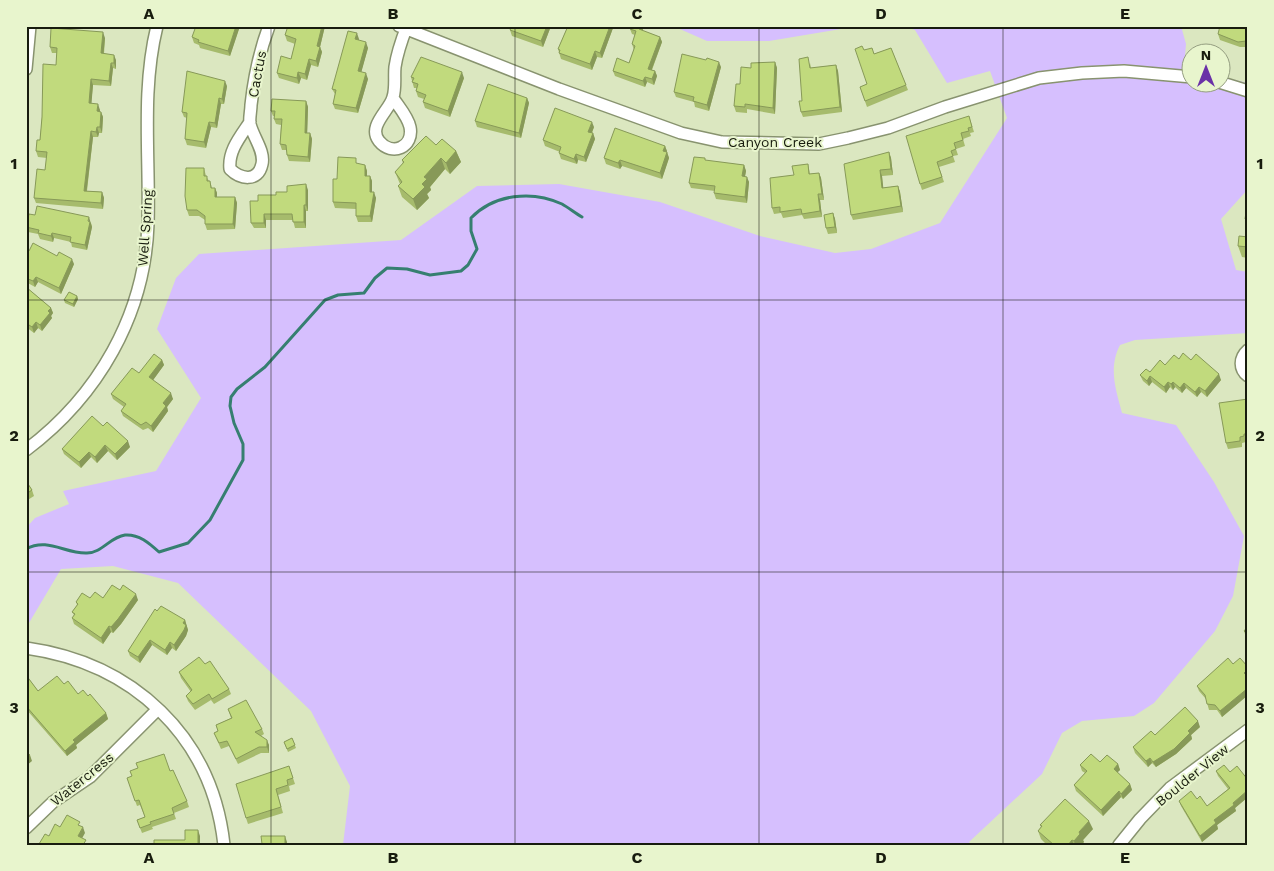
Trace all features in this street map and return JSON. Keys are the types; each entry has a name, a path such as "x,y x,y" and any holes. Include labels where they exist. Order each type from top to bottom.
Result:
{"street":[{"path":"26,70 30,26"},
{"name":"Well Spring","path":"26,450 50,432 90,388 120,340 136,296 147,240 147,96 157,26"},
{"name":"Cactus","path":"250,122 255,68 270,26"},
{"path":"393,98 396,65 404,27"},
{"name":"Canyon Creek","path":"404,27 576,96 681,133 722,142 819,144 888,128 945,107 1039,78 1082,72 1124,71 1182,76"},
{"path":"1232,86 1248,91"},
{"path":"1248,350 1241,362 1241,369 1248,376"},
{"path":"26,648 55,652 84,661 123,682 143,695 158,709 176,727 191,747 206,773 216,800 224,845"},
{"name":"Watercress","path":"26,828 53,802 90,777 158,709"},
{"name":"Boulder View","path":"1119,845 1140,819 1170,788 1248,730"}],"shaded area":[{"path":"673,26 859,26 769,41 707,41"},
{"path":"904,26 1181,26 1185,42 1182,42 1182,92 1232,92 1232,79 1248,83 1248,189 1221,219 1236,270 1248,272 1248,333 1135,340 1120,345 1114,362 1114,379 1122,413 1176,425 1214,482 1244,536 1233,596 1215,631 1154,703 1134,716 1082,721 1062,733 1042,774 969,842 971,845 343,845 350,786 311,711 178,583 113,566 61,569 26,628 26,528 35,518 69,504 63,491 156,471 201,398 157,329 176,278 199,254 401,240 477,186 559,184 660,202 760,236 835,253 871,249 940,223 1007,118 990,71 947,83 915,30"}],"building":[{"path":"196,26 236,26 228,51 198,42 199,40 192,37"},
{"path":"288,26 322,26 317,46 320,47 316,61 309,59 305,74 298,72 297,78 277,73 281,56 291,59 296,39 285,35"},
{"path":"512,26 547,26 541,41 510,30"},
{"path":"568,26 610,26 600,53 595,51 590,64 559,53 560,50 558,49"},
{"path":"631,26 640,26 639,29 660,37 648,69 655,71 652,79 645,77 643,81 613,71 617,58 629,63 635,46 632,44 636,31 630,29"},
{"path":"1220,26 1248,26 1246,41 1238,42 1218,34"},
{"path":"51,28 103,32 101,53 114,55 114,63 111,63 109,81 91,79 89,103 98,104 97,111 101,112 100,127 97,127 96,132 91,131 84,191 102,192 101,203 34,198 37,169 45,170 47,152 36,151 37,140 40,140 42,117 43,64 56,65 57,48 50,47"},
{"path":"348,31 357,33 355,39 366,42 358,71 366,73 356,108 333,104 336,90 332,89"},
{"path":"862,46 864,50 872,48 874,54 891,48 906,85 865,101 860,87 867,84 855,49"},
{"path":"682,54 719,62 707,105 693,101 694,97 674,92"},
{"path":"421,57 462,72 448,111 423,102 426,95 416,91 418,84 412,82 414,78 411,77"},
{"path":"808,57 810,68 836,65 840,107 801,112 799,101 802,101 799,59"},
{"path":"775,62 773,108 745,104 745,107 734,106 736,84 740,84 741,67 751,68 751,63"},
{"path":"187,71 225,81 222,99 219,98 215,123 209,122 204,142 185,139 187,113 182,112"},
{"path":"488,84 527,98 519,133 475,121"},
{"path":"272,99 306,101 305,133 310,133 308,157 287,155 286,145 280,144 282,119 274,119 275,111 271,111"},
{"path":"555,108 592,122 588,132 593,133 584,157 576,154 574,159 559,153 561,147 543,140"},
{"path":"969,116 972,127 968,128 969,131 961,133 963,140 954,143 956,149 951,151 953,156 937,162 942,177 920,184 906,136"},
{"path":"615,128 665,146 663,151 667,152 660,173 620,160 618,163 604,158"},
{"path":"426,136 436,145 442,139 456,151 446,163 441,158 424,177 427,179 422,184 425,187 413,199 398,186 402,182 395,172 404,162 402,160"},
{"path":"889,152 891,169 880,170 882,188 898,186 901,206 851,215 844,164"},
{"path":"338,157 356,158 356,163 365,165 365,176 370,176 370,192 374,192 370,216 356,216 356,203 333,202 333,179 337,179"},
{"path":"694,157 744,165 742,176 747,177 745,197 714,193 715,186 689,183"},
{"path":"808,164 809,174 819,173 822,194 818,194 820,211 802,214 801,209 780,212 780,207 772,208 770,178 794,175 792,166"},
{"path":"186,168 204,168 204,176 207,176 207,181 210,181 211,188 215,188 215,197 235,197 233,224 205,224 205,216 197,210 187,210 185,196"},
{"path":"306,184 304,222 293,222 292,214 264,214 264,223 251,223 250,201 258,201 258,195 276,195 276,192 287,192 287,186"},
{"path":"37,206 89,217 88,221 90,222 85,245 70,242 71,237 52,233 51,236 38,233 39,230 26,227 29,214 35,215"},
{"path":"1248,206 1248,220 1245,219"},
{"path":"833,213 835,227 826,228 824,215"},
{"path":"1239,236 1248,237 1248,247 1238,246"},
{"path":"33,243 57,256 59,252 72,259 59,288 36,277 33,281 26,278 26,250 29,251"},
{"path":"26,287 51,308 48,311 50,313 40,325 36,322 32,327 26,323"},
{"path":"69,292 77,296 73,304 64,300"},
{"path":"1183,353 1191,360 1196,354 1219,374 1205,391 1199,387 1195,392 1184,383 1180,388 1173,382 1171,384 1168,382 1164,387 1150,376 1147,381 1140,375 1146,369 1150,372 1160,360 1165,365 1174,355 1179,359"},
{"path":"154,354 162,360 149,377 171,393 163,403 166,406 151,426 146,422 141,425 121,411 126,404 111,394 132,368 139,373"},
{"path":"1248,399 1248,434 1240,437 1240,441 1226,443 1219,403"},
{"path":"92,416 103,426 107,422 128,441 115,454 105,445 95,457 89,452 79,462 62,449"},
{"path":"26,481 32,490 26,494"},
{"path":"112,585 120,590 123,585 136,594 101,638 72,618 75,614 72,612 78,604 76,602 82,593 90,598 95,592 103,598"},
{"path":"161,606 185,620 183,623 186,625 184,630 174,645 170,642 165,650 150,640 138,657 128,651 155,609 157,611"},
{"path":"1248,626 1248,635 1244,631"},
{"path":"199,657 205,664 210,661 229,689 212,699 209,694 193,704 186,696 192,690 179,672"},
{"path":"1228,658 1233,664 1240,658 1248,667 1244,673 1248,677 1248,688 1220,711 1215,705 1207,704 1205,695 1197,686"},
{"path":"26,675 38,691 57,676 64,684 68,681 78,694 83,690 88,696 90,694 106,713 73,740 75,742 65,751 26,706"},
{"path":"246,700 262,729 255,732 267,740 267,747 259,747 236,759 227,741 219,743 214,733 218,731 216,725 232,718 228,709"},
{"path":"1185,707 1198,721 1188,731 1190,733 1174,749 1153,762 1150,758 1146,761 1133,747 1151,731 1155,735"},
{"path":"292,738 295,745 287,749 284,742"},
{"path":"164,754 170,771 173,770 187,801 172,808 174,814 150,822 151,824 140,828 137,820 145,817 139,800 135,801 127,778 132,776 130,771 138,768 136,763"},
{"path":"1091,754 1100,762 1107,755 1118,764 1114,769 1130,784 1121,794 1119,791 1101,810 1074,785 1087,771 1080,765"},
{"path":"1224,765 1230,772 1237,766 1248,780 1248,790 1233,803 1234,805 1214,820 1216,823 1200,836 1179,801 1191,791 1197,799 1200,796 1207,806 1230,788 1216,771"},
{"path":"289,766 293,778 287,780 288,785 276,789 281,807 246,818 236,784"},
{"path":"1065,799 1089,821 1074,841 1072,840 1068,845 1054,845 1038,831 1042,826 1040,825"},
{"path":"67,815 80,822 78,825 83,827 78,836 86,840 83,845 39,844 45,834 49,836 55,824 60,827"},
{"path":"185,830 198,830 198,845 154,845 154,840 185,840"},
{"path":"261,836 285,836 285,845 255,845 262,844"}],"waterway":[{"path":"26,549 34,546 49,545 79,553 87,553 102,548 120,536 125,535 135,536 148,542 159,552 188,543 210,520 243,460 243,444 234,423 230,406 231,397 237,389 265,367 325,300 338,295 364,293 375,278 387,268 407,269 430,275 461,271 468,265 477,249 471,231 471,218 480,210 502,199 526,196 538,197 562,204 582,217"}]}
